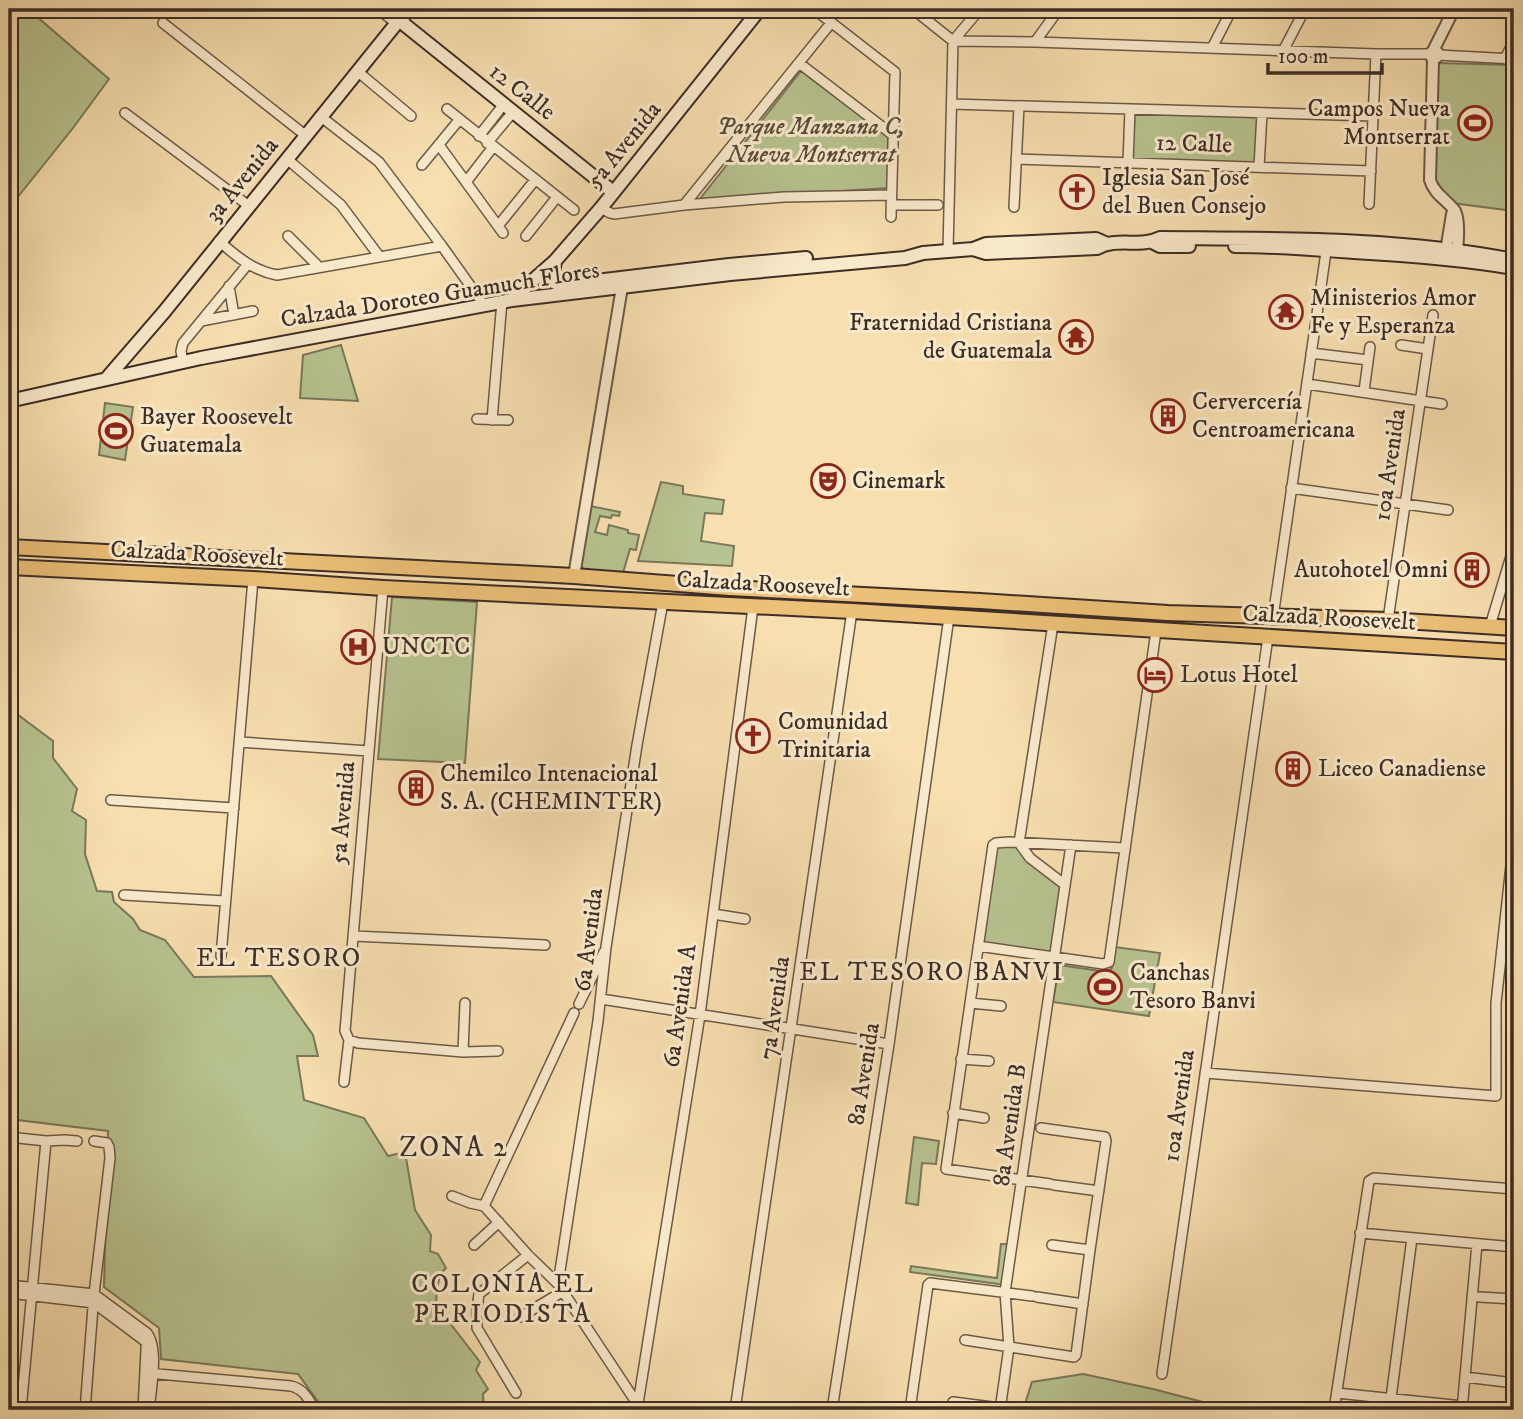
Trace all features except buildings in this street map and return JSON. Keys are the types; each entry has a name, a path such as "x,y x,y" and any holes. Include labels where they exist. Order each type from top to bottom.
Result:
{"highway":[{"name":"Calzada Roosevelt","path":"9,547 574,576 730,588 1168,613 1388,620 1514,628"},
{"path":"54,569 74,563 80,557 76,553 57,550"},
{"name":"Calzada Roosevelt","path":"9,566 852,611 1514,652"},
{"path":"303,583 351,577 557,589 569,586 574,576"},
{"path":"663,602 667,594 672,592 710,593 730,588"},
{"path":"970,618 991,613 1046,616 1050,614 1052,606"},
{"path":"1053,624 1057,616 1064,613 1149,618 1168,613"}],"main road":[{"name":"5a Avenida","path":"507,300 555,261 601,208 760,9"},
{"name":"3a Avenida","path":"107,378 402,19"},
{"name":"12 Calle","path":"402,19 614,192"},
{"name":"Calzada Doroteo Guamuch Flores","path":"555,261 551,276 553,282 564,285 730,274 973,249 986,253 1097,248 1105,243 1152,242 1160,238 1327,245 1414,244 1514,268"},
{"name":"Calzada Doroteo Guamuch Flores","path":"1451,254 1514,260"},
{"name":"Calzada Doroteo Guamuch Flores","path":"9,401 183,362 507,300 623,282"},
{"path":"138,342 134,353 135,362 138,367 147,370"}],"street":[{"name":"12 Calle","path":"378,9 402,19"},
{"name":"12 Calle","path":"388,9 402,19"},
{"path":"814,9 895,72 891,216"},
{"path":"913,9 953,41 1434,54 1510,59 1514,40"},
{"path":"948,251 953,41 980,9"},
{"path":"1035,42 1059,9"},
{"path":"1212,48 1232,9"},
{"path":"1283,51 1305,9"},
{"path":"1451,254 1456,213 1431,186 1430,180 1434,54 1454,9"},
{"path":"163,23 305,135"},
{"path":"684,205 831,23"},
{"path":"1369,204 1376,54"},
{"path":"799,63 892,135"},
{"path":"358,71 411,116"},
{"path":"952,104 1373,116"},
{"path":"1014,207 1018,106"},
{"path":"479,136 490,122 508,108"},
{"path":"466,182 490,145 508,108"},
{"path":"447,109 573,210"},
{"path":"1128,163 1130,109"},
{"path":"125,113 249,206"},
{"path":"1259,167 1262,113"},
{"path":"320,116 379,162 484,305"},
{"path":"422,165 459,120"},
{"path":"490,122 498,129"},
{"path":"439,145 500,230 535,180"},
{"path":"287,159 341,205 379,256"},
{"name":"12 Calle","path":"1016,159 1371,171"},
{"path":"601,208 614,214 783,197 891,195"},
{"path":"526,236 557,197"},
{"path":"891,205 938,205"},
{"path":"288,236 318,266"},
{"path":"219,242 263,273 277,275 442,246"},
{"path":"1273,617 1327,245"},
{"path":"183,362 183,343 248,264"},
{"path":"574,576 623,282"},
{"path":"229,286 233,315"},
{"path":"492,419 507,300"},
{"path":"201,321 253,311"},
{"name":"10a Avenida","path":"1388,620 1433,315"},
{"path":"1401,345 1428,349"},
{"path":"1364,391 1370,347"},
{"path":"1311,352 1368,360"},
{"path":"1307,384 1442,404"},
{"path":"477,419 508,420"},
{"path":"1291,488 1448,510"},
{"path":"1490,626 1514,546"},
{"path":"220,956 253,579"},
{"name":"5a Avenida","path":"344,1083 349,1040 345,1031 383,588"},
{"name":"6a Avenida","path":"560,1288 606,947 637,745 663,602"},
{"name":"6a Avenida A","path":"638,1408 700,1015 752,607"},
{"name":"7a Avenida","path":"735,1410 852,611"},
{"name":"8a Avenida","path":"832,1410 889,1044 949,617"},
{"path":"1053,624 1019,843 1030,858 1064,884"},
{"path":"978,946 1103,964 1109,962 1156,631"},
{"name":"10a Avenida","path":"1162,1374 1268,638"},
{"path":"240,742 369,751"},
{"path":"111,800 234,808"},
{"path":"1205,1073 1496,1096 1496,1003 1514,838"},
{"path":"1099,1191 946,1169 993,845 1019,843 1124,848"},
{"name":"8a Avenida B","path":"1000,1409 1009,1347 1005,1292 1071,845"},
{"path":"124,895 225,901"},
{"path":"713,914 745,919"},
{"path":"354,936 545,945"},
{"path":"484,1206 606,947"},
{"path":"601,999 889,1044"},
{"path":"463,1052 466,1003"},
{"path":"970,1003 1000,1006"},
{"path":"349,1040 463,1052 498,1051"},
{"path":"961,1059 989,1061"},
{"path":"953,1113 984,1118"},
{"path":"965,1340 1076,1356 1107,1140 1105,1137 1041,1128"},
{"path":"9,1137 78,1141"},
{"path":"85,1410 110,1157 107,1143 94,1140"},
{"path":"22,1410 46,1141"},
{"path":"1334,1410 1368,1183 1371,1179 1514,1189"},
{"path":"452,1196 484,1206 560,1288 638,1408"},
{"path":"474,1245 499,1222"},
{"path":"1360,1233 1514,1247"},
{"path":"1391,1398 1412,1238"},
{"path":"1337,1393 1462,1408 1477,1244"},
{"path":"1052,1245 1090,1250"},
{"path":"516,1393 477,1328 476,1319 479,1294 528,1255"},
{"path":"910,1410 928,1284 1083,1304"},
{"path":"9,1285 32,1292"},
{"path":"520,1317 560,1288"},
{"path":"9,1293 32,1292 94,1299 145,1342 149,1373 149,1410"},
{"path":"1479,1297 1514,1299"},
{"path":"149,1373 291,1386 303,1392 315,1410"},
{"path":"143,1410 149,1373"},
{"path":"1465,1377 1514,1382"},
{"path":"953,1402 1000,1409"}],"green space":[{"path":"9,9 28,9 109,79 9,208"},
{"name":"Campos Nueva Montserrat","path":"1438,63 1514,65 1514,211 1452,203 1435,182"},
{"name":"Parque Manzana C, Nueva Montserrat","path":"801,71 888,136 888,188 699,200"},
{"path":"1132,111 1260,115 1258,165 1131,160"},
{"path":"341,345 358,401 300,398 303,355"},
{"name":"Bayer Roosevelt Guatemala","path":"105,403 133,407 125,460 99,455"},
{"path":"661,482 683,486 683,494 724,500 722,514 705,513 701,541 734,546 732,566 638,561"},
{"path":"590,506 620,512 619,516 612,515 611,518 600,516 595,532 607,535 609,525 639,535 636,550 630,549 623,573 584,570 580,564"},
{"path":"392,597 477,602 465,763 378,759"},
{"path":"9,708 53,741 53,758 77,789 72,811 86,820 85,854 97,891 112,892 114,902 133,919 140,930 165,940 194,977 271,976 313,1035 318,1056 297,1056 304,1100 364,1118 388,1156 405,1152 415,1210 431,1235 430,1251 438,1254 446,1268 441,1273 437,1287 436,1305 480,1362 476,1370 488,1389 483,1394 484,1410 324,1410 298,1374 161,1359 159,1328 104,1287 108,1131 9,1119"},
{"path":"1017,845 1061,885 1052,953 981,944 995,846"},
{"name":"Canchas Tesoro Banvi","path":"1115,947 1160,953 1149,1016 1053,1002 1059,965 1107,972 1112,968"},
{"path":"914,1137 939,1141 936,1164 922,1163 918,1205 906,1203"},
{"path":"1001,1244 1011,1244 1006,1285 910,1272 911,1266 997,1278"},
{"path":"1083,1374 1153,1389 1218,1406 1222,1410 1023,1410 1032,1382"}],"place":[{"name":"Campos Nueva Montserrat","path":"1475,123"},
{"name":"Iglesia San José del Buen Consejo","path":"1077,192"},
{"name":"Ministerios Amor Fe y Esperanza","path":"1286,312"},
{"name":"Fraternidad Cristiana de Guatemala","path":"1076,337"},
{"name":"Cervercería Centroamericana","path":"1168,416"},
{"name":"Bayer Roosevelt Guatemala","path":"116,431"},
{"name":"Cinemark","path":"828,481"},
{"name":"Autohotel Omni","path":"1472,570"},
{"name":"UNCTC","path":"358,647"},
{"name":"Lotus Hotel","path":"1155,675"},
{"name":"Comunidad Trinitaria","path":"753,736"},
{"name":"Liceo Canadiense","path":"1293,769"},
{"name":"Chemilco Intenacional S. A. (CHEMINTER)","path":"416,788"},
{"name":"Canchas Tesoro Banvi","path":"1105,987"}],"district":[{"name":"EL TESORO","path":"279,958"},
{"name":"EL TESORO BANVI","path":"932,972"},
{"name":"ZONA 2","path":"454,1147"},
{"name":"COLONIA EL PERIODISTA","path":"503,1299"}]}
